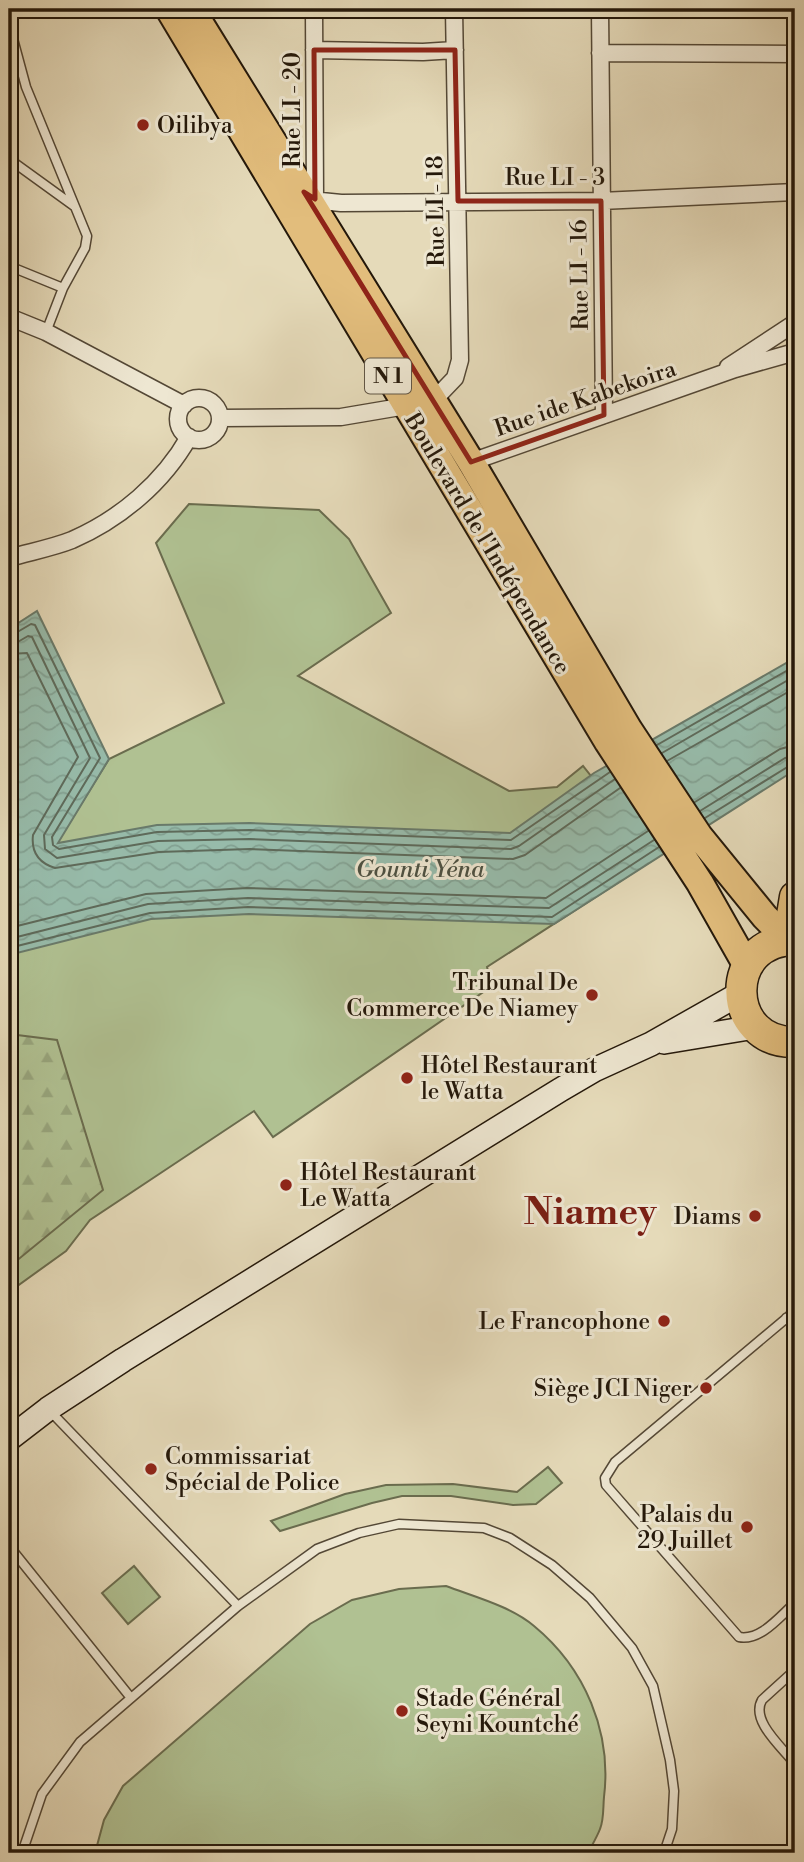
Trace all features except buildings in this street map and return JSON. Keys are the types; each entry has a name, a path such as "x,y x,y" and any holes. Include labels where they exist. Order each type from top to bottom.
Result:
{"highway":[{"path":"795,897 792,940 764,948 744,979 745,1011 755,1027 778,1041 795,1042"}],"main road":[{"name":"Boulevard de l'Indépendance","path":"169,9 419,404 619,736 765,917 792,940"},
{"name":"Boulevard de l'Indépendance","path":"191,9 310,195 419,404 471,462 619,736 676,849 699,884 744,979"}],"street":[{"name":"Rue LI - 20","path":"310,195 314,9"},
{"name":"Rue LI - 18","path":"419,404 455,378 460,360 454,9"},
{"name":"Rue LI - 16","path":"600,9 604,415"},
{"path":"314,50 455,50"},
{"path":"600,53 795,54"},
{"name":"Rue LI - 3","path":"310,195 341,203 601,201 795,192"},
{"path":"9,317 46,331 184,405"},
{"path":"714,376 795,323"},
{"path":"714,376 795,352"},
{"name":"Rue ide Kabekoira","path":"471,462 714,376"},
{"path":"203,398 215,405 220,418 217,430 207,438 189,437 178,422 180,410 189,400 203,398"},
{"path":"220,418 341,417 419,404"},
{"path":"9,558 69,541 131,506 177,457 189,437"},
{"path":"9,1439 48,1409 559,1090 594,1070 651,1044 744,979"},
{"path":"651,1044 755,1027"}],"lane":[{"path":"10,32 26,87 87,236 85,248 62,288 46,331"},
{"path":"9,159 76,207"},
{"path":"9,266 62,288"},
{"path":"795,1311 614,1462 605,1478 606,1485 739,1637 749,1639 762,1632 795,1603"},
{"path":"786,1318 795,1328"},
{"path":"48,1409 238,1606"},
{"path":"22,1853 42,1794 80,1742 238,1606 317,1549 359,1533 399,1524 484,1528 510,1538 552,1565 590,1598 632,1648 653,1686 670,1760 674,1791 672,1829 664,1853"},
{"path":"9,1546 131,1698"},
{"path":"795,1670 762,1700 759,1706 759,1715 765,1726 795,1764"}],"highlighted area":[{"path":"314,50 455,50 458,201 601,201 604,415 471,462 304,192 315,199"}],"green space":[{"path":"189,504 319,510 349,539 391,613 298,676 509,791 557,787 583,766 656,858 487,967 492,986 273,1137 254,1111 90,1220 66,1251 9,1292 9,857 57,843 109,759 224,703 156,543"},
{"path":"9,1034 57,1040 103,1190 9,1267"},
{"path":"548,1467 562,1483 536,1504 513,1505 451,1496 402,1496 280,1531 271,1521 345,1494 386,1485 453,1484 517,1492"},
{"path":"134,1566 160,1597 128,1624 102,1593"},
{"name":"Stade Général Seyni Kountché","path":"446,1586 525,1619 552,1643 581,1681 599,1725 605,1773 602,1822 588,1853 95,1853 104,1820 123,1786 310,1624 352,1600 399,1589"}],"water":[{"name":"Gounti Yéna","path":"37,611 109,759 58,843 157,825 250,823 510,833 594,773 795,658 795,770 554,924 249,914 151,919 9,955 9,629"}],"place":[{"name":"Oilibya","path":"143,125"},
{"name":"Tribunal De Commerce De Niamey","path":"592,995"},
{"name":"Hôtel Restaurant le Watta","path":"407,1078"},
{"name":"Hôtel Restaurant Le Watta","path":"286,1185"},
{"name":"Diams","path":"755,1216"},
{"name":"Le Francophone","path":"664,1321"},
{"name":"Siège JCI Niger","path":"706,1388"},
{"name":"Commissariat Spécial de Police","path":"151,1469"},
{"name":"Palais du 29 Juillet","path":"747,1527"},
{"name":"Stade Général Seyni Kountché","path":"402,1711"}],"district":[{"name":"Niamey","path":"590,1211"}]}
